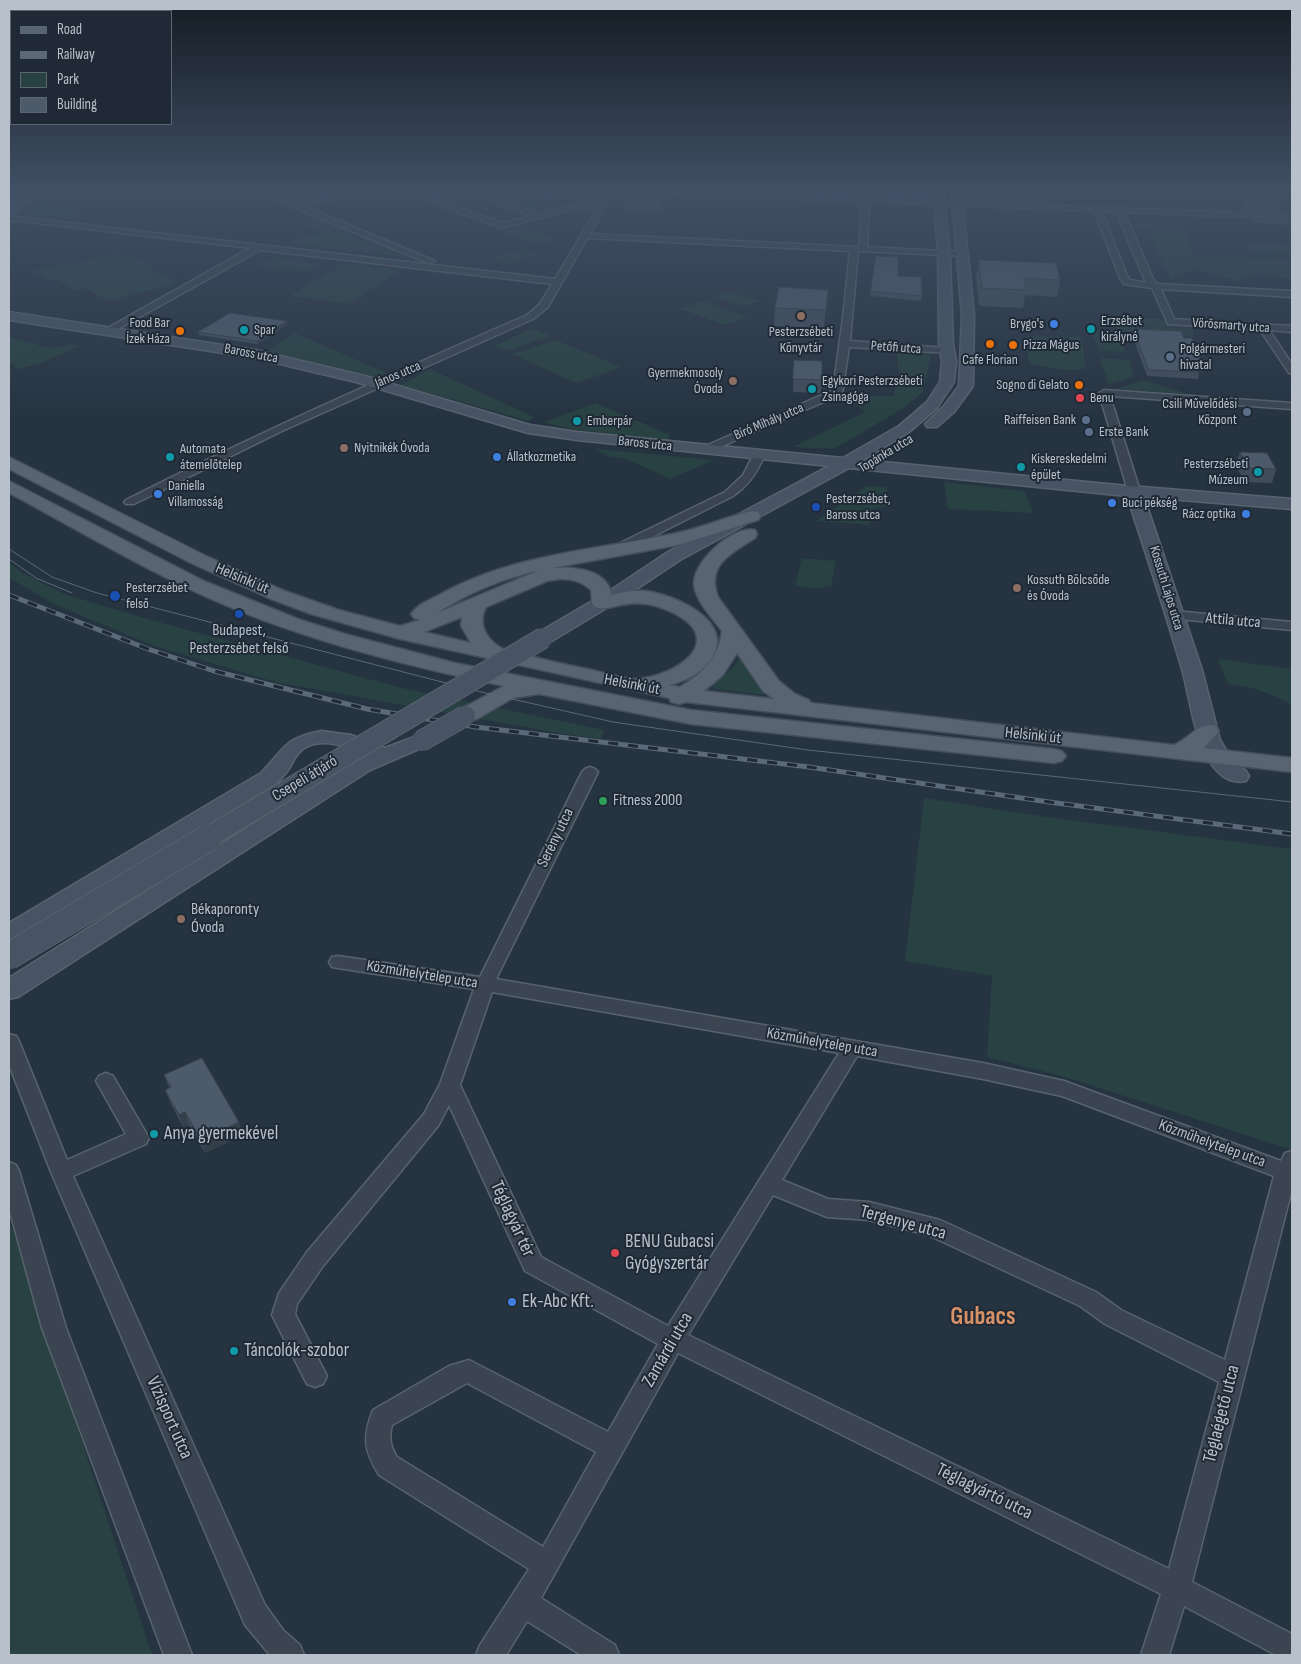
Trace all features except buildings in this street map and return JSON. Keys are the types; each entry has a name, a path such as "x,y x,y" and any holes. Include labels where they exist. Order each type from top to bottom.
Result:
{"main road":[{"name":"Helsinki út","path":"9,462 228,574 318,610 367,626 505,659 676,696 1238,776 1292,782"},
{"name":"Helsinki út","path":"9,486 197,585 230,599 328,635 453,669 639,708 676,696 1292,765"},
{"path":"400,633 418,616 458,591 489,577 520,568 750,525"},
{"path":"750,525 708,567 704,577 703,588 771,686 787,699 813,710"},
{"path":"230,599 300,616 370,637 380,637 423,626 542,576 557,573 584,575 593,580 610,598 654,598 688,612 696,618 709,638 708,646 676,696"},
{"path":"479,602 471,614 470,625 475,635 505,659"},
{"path":"367,626 395,624 418,616"},
{"path":"676,696 715,671 732,645 732,631"},
{"path":"400,633 402,647 412,658"},
{"path":"453,669 469,681 477,691 468,714"},
{"path":"468,714 507,692 546,688"},
{"path":"1174,752 1188,749 1199,743 1208,731"}],"street":[{"path":"109,331 222,268"},
{"path":"441,268 559,282"},
{"name":"János utca","path":"130,502 216,457 376,384 530,317 543,307 567,268"},
{"name":"Bíró Mihály utca","path":"705,450 838,392 855,268"},
{"name":"Topánka utca","path":"750,525 846,463 904,429 932,405 947,382 949,361 947,351 944,268"},
{"name":"Topánka utca","path":"610,598 868,464 936,422 949,409 966,386 969,323 963,268"},
{"path":"1120,268 1124,278 1128,282 1138,285 1292,294"},
{"path":"1144,268 1150,282 1155,286"},
{"name":"Vörösmarty utca","path":"1155,286 1171,322 1292,330"},
{"name":"Baross utca","path":"9,316 255,354 376,384 528,429 758,456 868,464 1134,491 1292,504"},
{"path":"1263,328 1292,371"},
{"name":"Petőfi utca","path":"845,344 947,351"},
{"name":"Kossuth Lajos utca","path":"1238,776 1226,767 1218,757 1208,731 1192,670 1104,393 1292,406"},
{"path":"611,552 730,494 746,480 758,456"},
{"name":"Csepeli átjáró","path":"9,956 610,598"},
{"name":"Attila utca","path":"1174,615 1292,626"},
{"path":"9,990 362,765 421,742 468,714"},
{"path":"9,934 269,778 281,767 286,755 298,745 315,738 334,736 353,741 384,755"},
{"name":"Serény utca","path":"485,984 590,772"},
{"name":"Közműhelytelep utca","path":"338,962 485,984 983,1071 1064,1089 1290,1168"},
{"path":"315,1376 284,1315 286,1300 315,1259 431,1120 450,1085 485,984"},
{"name":"Vízisport utca","path":"9,1042 61,1172 255,1615 274,1640 290,1655"},
{"name":"Zamárdi utca","path":"490,1655 547,1565 673,1339 852,1048"},
{"path":"61,1172 139,1138 106,1081"},
{"name":"Téglagyár tér","path":"450,1085 533,1264 673,1339"},
{"name":"Téglaégető utca","path":"1155,1655 1172,1600 1178,1588 1232,1376 1290,1168"},
{"path":"9,1171 54,1328 178,1655"},
{"name":"Tergenye utca","path":"769,1184 826,1208 869,1211 932,1227 1088,1299 1113,1317 1232,1376"},
{"name":"Téglagyártó utca","path":"673,1339 1178,1588 1292,1649"},
{"path":"547,1565 388,1466 377,1449 378,1433 382,1418 457,1374 469,1371 613,1448"},
{"path":"524,1603 605,1655"}],"green space":[{"path":"45,268 150,268 179,283 108,301 85,288 76,291 56,279 50,281 32,271"},
{"path":"277,268 314,268 307,272"},
{"path":"336,268 382,268 401,270 349,304 290,296"},
{"path":"1166,268 1292,268 1292,280 1259,272 1239,281 1194,269 1171,279"},
{"path":"729,291 759,301 743,307 714,296"},
{"path":"704,301 748,317 724,325 681,309"},
{"path":"1118,317 1162,319 1176,324 1176,326 1158,326 1192,329 1194,337 1132,334 1107,325 1143,328 1157,325 1139,327 1125,325 1119,321"},
{"path":"1090,326 1119,336 1126,352 1099,351"},
{"path":"533,328 550,336 506,351 494,346"},
{"path":"295,333 387,373 378,378 370,378 267,351"},
{"path":"1026,336 1081,337 1086,366 1081,369 1067,370 1029,364"},
{"path":"9,337 52,349 70,344 80,346 41,363 18,369 9,362"},
{"path":"555,340 622,367 576,383 512,354"},
{"path":"896,352 931,355 922,393 904,408 834,449 793,447 865,412 852,402 865,396 893,396 899,373"},
{"path":"1100,358 1129,360 1134,377 1108,384"},
{"path":"430,369 534,417 529,421 401,385"},
{"path":"1143,380 1189,394 1116,389"},
{"path":"596,403 670,435 668,440 571,429 544,422"},
{"path":"596,450 714,460 670,479 627,459 610,457"},
{"path":"944,482 1025,491 1033,513 948,509"},
{"path":"867,486 887,487 887,506 872,510 869,525 816,521"},
{"path":"802,558 836,561 831,587 824,586 823,589 795,586"},
{"path":"9,563 23,573 64,594 144,618 402,688 604,730 601,739 558,733 275,682 154,646 56,605 9,578"},
{"path":"739,659 742,659 764,692 763,695 715,689 711,685 732,669"},
{"path":"1218,659 1292,669 1292,705 1262,691 1228,684"},
{"path":"924,798 1047,817 1292,849 1292,1150 1065,1077 987,1057 992,976 905,961"},
{"path":"9,1219 152,1655 9,1655"}],"tram line":[{"path":"9,549 52,577 97,593 477,691 613,722 808,750 1292,802"},
{"path":"9,559 36,578 72,593"}],"railway":[{"path":"9,595 148,649 214,671 367,709 476,727 809,767 1049,802 1292,834"}],"place":[{"name":"Pesterzsébeti Könyvtár","path":"801,316"},
{"name":"Brygo's","path":"1054,324"},
{"name":"Erzsébet királyné","path":"1091,329"},
{"name":"Spar","path":"244,330"},
{"name":"Food Bar Ízek Háza","path":"180,331"},
{"name":"Cafe Florian","path":"990,344"},
{"name":"Pizza Mágus","path":"1013,345"},
{"name":"Polgármesteri hivatal","path":"1170,357"},
{"name":"Gyermekmosoly Óvoda","path":"733,381"},
{"name":"Sogno di Gelato","path":"1079,385"},
{"name":"Egykori Pesterzsébeti Zsinagóga","path":"812,389"},
{"name":"Benu","path":"1080,398"},
{"name":"Csili Művelődési Központ","path":"1247,412"},
{"name":"Raiffeisen Bank","path":"1086,420"},
{"name":"Emberpár","path":"577,421"},
{"name":"Erste Bank","path":"1089,432"},
{"name":"Nyitnikék Óvoda","path":"344,448"},
{"name":"Automata átemelőtelep","path":"170,457"},
{"name":"Állatkozmetika","path":"497,457"},
{"name":"Kiskereskedelmi épület","path":"1021,467"},
{"name":"Pesterzsébeti Múzeum","path":"1258,472"},
{"name":"Daniella Villamosság","path":"158,494"},
{"name":"Buci pékség","path":"1112,503"},
{"name":"Pesterzsébet, Baross utca","path":"816,507"},
{"name":"Rácz optika","path":"1246,514"},
{"name":"Kossuth Bölcsőde és Óvoda","path":"1017,588"},
{"name":"Pesterzsébet felső","path":"115,596"},
{"name":"Budapest, Pesterzsébet felső","path":"239,614"},
{"name":"Fitness 2000","path":"603,801"},
{"name":"Békaporonty Óvoda","path":"181,919"},
{"name":"Anya gyermekével","path":"154,1134"},
{"name":"BENU Gubacsi Gyógyszertár","path":"615,1253"},
{"name":"Ek-Abc Kft.","path":"512,1302"},
{"name":"Táncolók-szobor","path":"234,1351"}],"district":[{"name":"Gubacs","path":"983,1318"}]}
